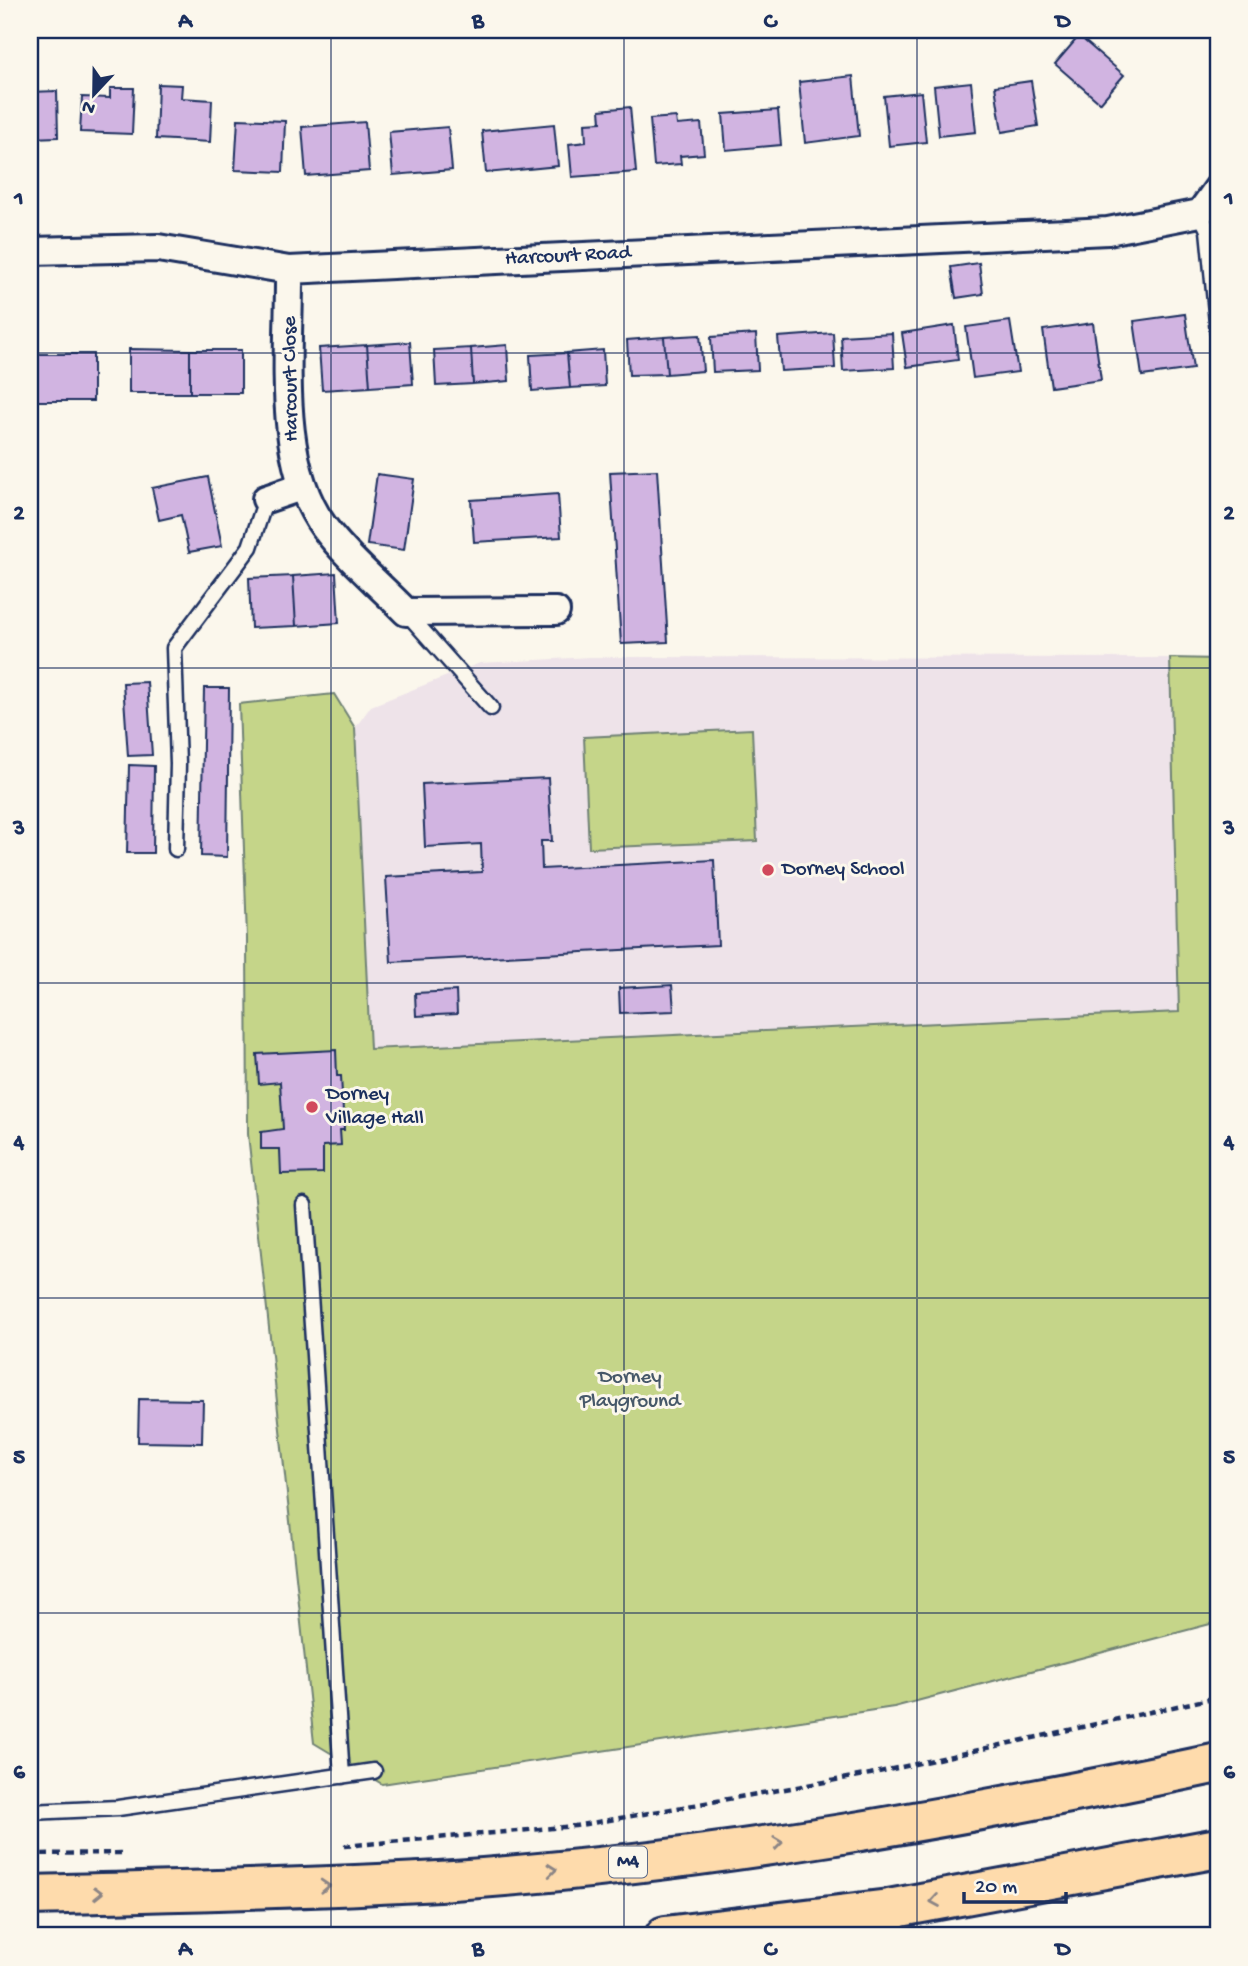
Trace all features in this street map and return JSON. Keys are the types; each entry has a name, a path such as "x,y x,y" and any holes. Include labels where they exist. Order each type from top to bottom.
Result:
{"highway":[{"name":"M4","path":"30,1895 257,1889 441,1880 634,1862 835,1836 1025,1804 1218,1763"},
{"path":"665,1936 889,1909 1218,1847"}],"street":[{"path":"1200,213 1218,188"},
{"name":"Harcourt Road","path":"30,251 158,248 289,270 1108,231 1200,213"},
{"name":"Harcourt Close","path":"289,270 290,439 301,487 324,527 406,612"},
{"path":"266,499 301,487"},
{"path":"406,612 556,611"}],"lane":[{"path":"1200,213 1208,230 1218,332"},
{"path":"176,849 178,764 174,648 250,547 266,499"},
{"path":"406,612 491,708"},
{"path":"304,1205 342,1776"},
{"path":"30,1812 118,1808 374,1772"}],"path":[{"path":"335,1847 576,1826 870,1774 1218,1697"},
{"path":"30,1854 128,1853"},
{"path":"1199,1936 1218,1932"}],"shaded area":[{"name":"Dorney School","path":"590,657 1170,658 1179,1012 369,1049 355,728 371,706 480,663"}],"green space":[{"name":"Dorney Playground","path":"1170,658 1218,659 1218,1622 894,1707 382,1784 314,1743 248,1134 247,938 239,704 334,694 355,728 370,1049 1179,1012"},
{"path":"752,729 757,841 589,848 584,737"}],"building":[{"path":"1115,30 1142,30 1139,37"},
{"path":"1079,36 1124,75 1100,103 1055,64"},
{"path":"853,76 859,136 805,143 799,82"},
{"path":"1031,81 1038,126 1002,132 995,86"},
{"path":"971,82 976,132 939,136 934,86"},
{"path":"158,84 182,85 181,98 212,100 210,142 156,139"},
{"path":"110,88 134,88 132,134 80,132 82,97 110,98"},
{"path":"57,91 58,137 31,138 30,146 30,92"},
{"path":"921,92 926,142 889,146 884,96"},
{"path":"630,107 636,172 572,177 569,144 586,142 585,123 601,122 600,110"},
{"path":"778,110 781,145 726,150 723,114"},
{"path":"676,117 677,125 701,123 704,154 680,156 681,164 654,166 650,119"},
{"path":"238,119 285,121 283,172 235,170"},
{"path":"365,122 369,171 306,176 302,127"},
{"path":"554,124 558,166 486,173 482,131"},
{"path":"448,127 452,170 393,175 389,132"},
{"path":"979,263 983,294 956,298 951,267"},
{"path":"1185,314 1193,369 1142,376 1134,321"},
{"path":"1010,321 1018,372 973,378 966,327"},
{"path":"1093,323 1101,380 1051,387 1043,330"},
{"path":"954,325 958,360 907,367 902,333"},
{"path":"833,333 835,368 781,371 778,337"},
{"path":"892,333 894,368 843,371 841,336"},
{"path":"756,334 758,370 713,372 711,337"},
{"path":"700,335 703,371 667,374 664,337"},
{"path":"664,337 667,374 629,375 627,340"},
{"path":"410,342 413,384 370,387 367,345"},
{"path":"367,345 370,387 322,390 319,348"},
{"path":"507,345 509,381 473,384 471,348"},
{"path":"471,348 473,384 436,386 434,350"},
{"path":"129,349 190,350 190,393 129,393"},
{"path":"190,350 241,350 241,393 190,393"},
{"path":"603,350 605,386 570,388 567,353"},
{"path":"567,353 570,388 532,391 530,355"},
{"path":"30,354 93,354 93,401 30,401"},
{"path":"657,470 668,642 621,644 610,472"},
{"path":"377,474 414,479 404,550 367,545"},
{"path":"208,477 222,546 189,552 181,515 159,520 152,488"},
{"path":"558,494 561,537 474,542 471,500"},
{"path":"336,573 339,623 296,626 293,576"},
{"path":"293,576 296,626 251,628 249,578"},
{"path":"147,682 152,755 128,756 123,683"},
{"path":"204,688 229,688 227,857 201,856"},
{"path":"129,765 154,766 153,853 127,853"},
{"path":"548,778 552,841 541,841 542,869 714,860 718,945 391,962 386,877 482,872 481,844 425,847 422,784"},
{"path":"672,985 674,1011 620,1013 619,988"},
{"path":"456,991 457,1014 416,1016 415,993"},
{"name":"Dorney Village Hall","path":"336,1050 337,1076 341,1076 344,1130 340,1130 341,1145 323,1146 323,1173 281,1174 280,1149 261,1149 261,1132 283,1129 280,1082 259,1084 257,1054"},
{"path":"139,1399 203,1400 202,1443 138,1442"}],"place":[{"name":"Dorney School","path":"768,870"},
{"name":"Dorney Village Hall","path":"312,1107"}]}
